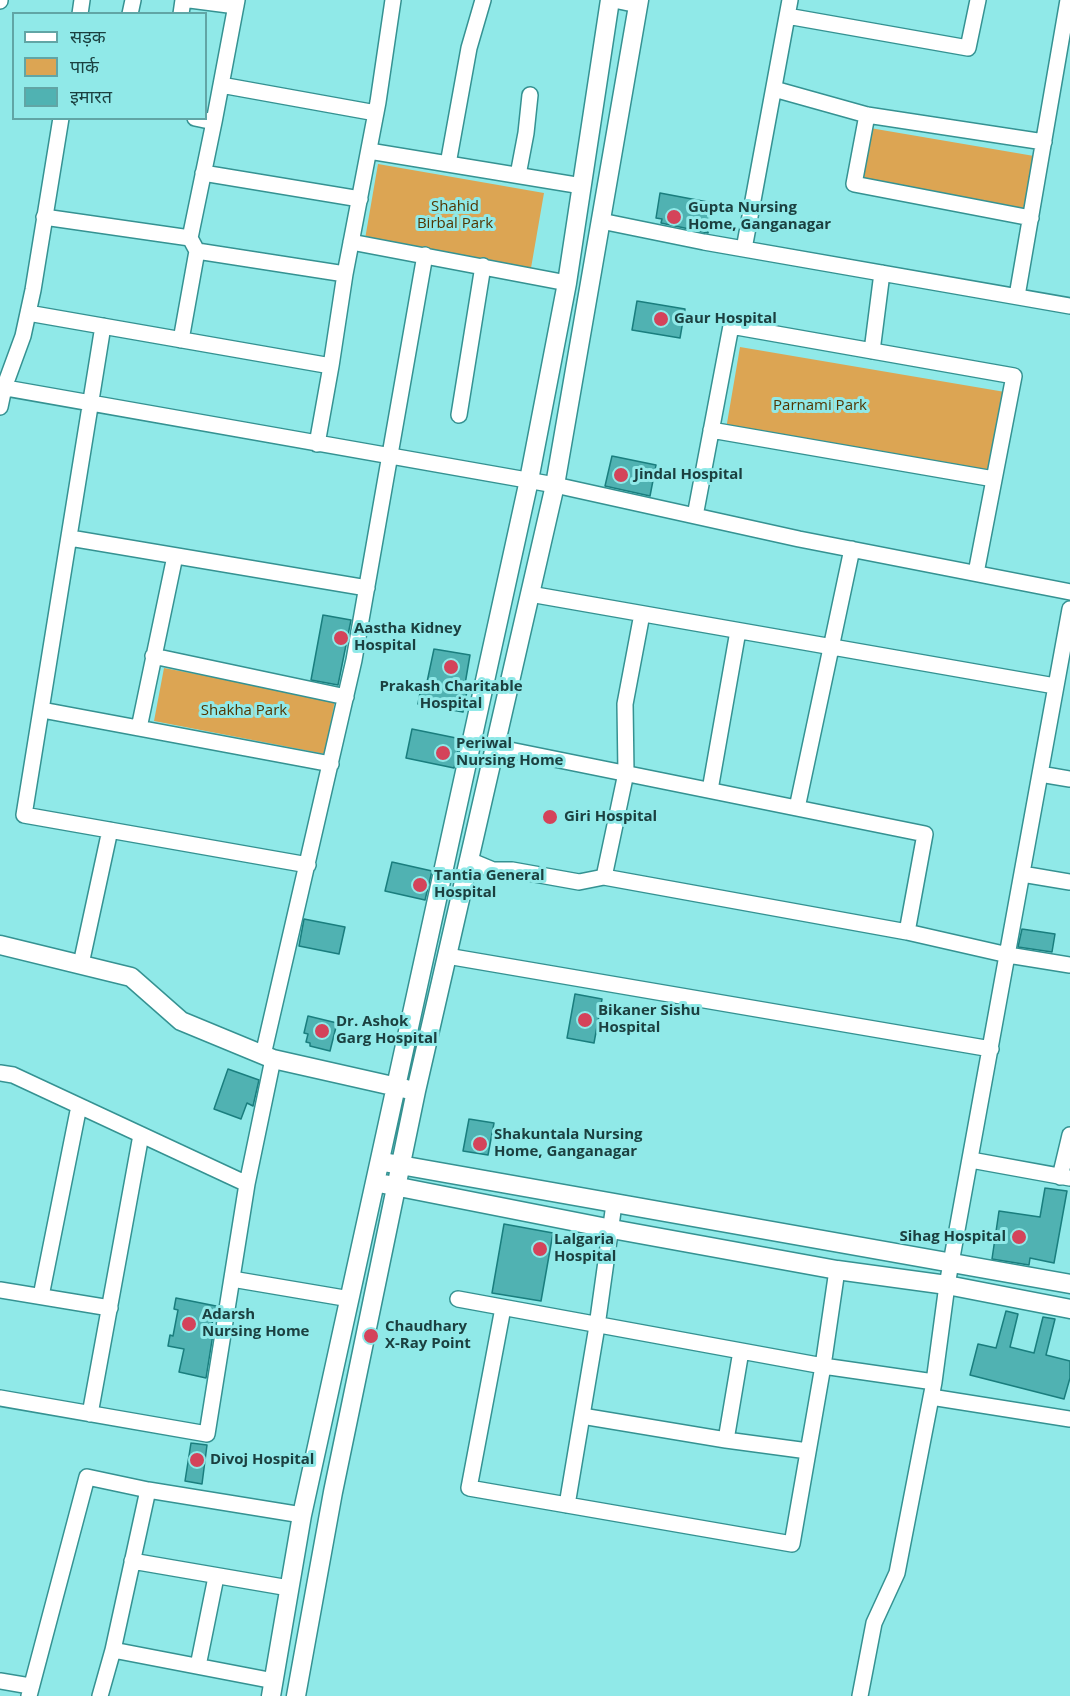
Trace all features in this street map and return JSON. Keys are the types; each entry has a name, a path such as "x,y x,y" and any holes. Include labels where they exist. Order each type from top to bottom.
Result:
{"street":[{"path":"181,340 203,173 236,3 190,0"},
{"path":"318,444 345,274 376,113 393,0"},
{"path":"448,164 469,48 483,0"},
{"path":"113,1650 198,1666 272,1688 302,1515 529,480 567,283 612,0 638,2 555,485 416,1091 333,1492 296,1696"},
{"path":"744,249 790,0"},
{"path":"788,16 968,48 978,0"},
{"path":"1017,296 1068,0"},
{"path":"221,85 376,113"},
{"path":"774,89 867,115 1044,142"},
{"path":"518,175 530,95"},
{"path":"867,115 854,184 1031,218"},
{"path":"0,407 2,387 23,336 28,313 62,120"},
{"path":"204,120 214,122"},
{"path":"369,150 582,186"},
{"path":"203,173 360,199"},
{"path":"44,217 345,274"},
{"path":"601,221 744,249 1070,306"},
{"path":"351,242 567,283"},
{"path":"0,1398 207,1434 268,1057 346,697 425,255"},
{"path":"459,415 483,266"},
{"path":"872,351 882,273"},
{"path":"28,313 331,366"},
{"path":"103,326 24,815 308,865"},
{"path":"695,516 731,326 1014,376 976,573"},
{"path":"2,387 529,480 852,549 1070,591"},
{"path":"711,430 994,479"},
{"path":"70,538 367,588"},
{"path":"797,808 852,549"},
{"path":"139,728 175,556"},
{"path":"530,594 1055,686"},
{"path":"860,1696 874,1623 897,1573 934,1382 947,1285 992,1049 1070,609"},
{"path":"604,877 626,773 625,704 642,614"},
{"path":"710,790 738,631"},
{"path":"153,656 346,697"},
{"path":"42,710 331,764"},
{"path":"495,747 925,834 907,932"},
{"path":"1040,774 1070,779"},
{"path":"81,964 110,830"},
{"path":"469,860 493,870 512,870 579,882 604,877 907,932 1008,955 1070,965"},
{"path":"1022,874 1070,882"},
{"path":"0,945 131,977 181,1021 268,1057 416,1091"},
{"path":"447,956 992,1049"},
{"path":"0,1073 13,1075 247,1184"},
{"path":"41,1296 79,1106"},
{"path":"90,1414 141,1135"},
{"path":"971,1160 1065,1178 1070,1135"},
{"path":"379,1162 1070,1284"},
{"path":"375,1182 612,1229 837,1270 947,1285 1070,1309"},
{"path":"567,1505 597,1326 614,1204"},
{"path":"503,1308 469,1488 792,1544 837,1270"},
{"path":"232,1279 350,1299"},
{"path":"0,1290 110,1308"},
{"path":"458,1299 823,1366 934,1382"},
{"path":"726,1440 741,1351"},
{"path":"931,1397 1070,1419"},
{"path":"582,1416 808,1451"},
{"path":"0,1681 29,1691 87,1477 148,1490 302,1515"},
{"path":"100,1696 113,1650 148,1490"},
{"path":"132,1561 289,1588"},
{"path":"198,1666 216,1576"}],"green space":[{"path":"870,128 1034,156 1025,212 860,183"},
{"name":"Shahid Birbal Park","path":"378,164 544,193 531,268 365,239"},
{"name":"Parnami Park","path":"740,347 1005,392 990,480 725,435"},
{"name":"Shakha Park","path":"164,668 335,700 325,754 154,721"}],"building":[{"path":"660,193 713,203 708,233 661,223 662,219 656,218"},
{"path":"637,301 685,309 680,338 632,330"},
{"path":"612,456 656,465 650,496 605,486"},
{"path":"323,615 351,620 338,685 311,680"},
{"path":"434,649 470,655 463,712 418,704 422,682 427,682"},
{"path":"412,729 461,739 454,768 406,758"},
{"path":"392,862 432,871 425,900 385,891"},
{"path":"304,919 345,927 339,954 299,946"},
{"path":"1022,929 1055,934 1052,952 1018,947"},
{"path":"575,994 602,999 594,1043 567,1038"},
{"path":"308,1016 337,1023 330,1051 310,1046 310,1043 306,1042 308,1034 304,1033"},
{"path":"228,1069 259,1080 253,1106 247,1103 241,1119 214,1109"},
{"path":"469,1119 494,1123 488,1155 463,1151"},
{"path":"1045,1188 1067,1191 1054,1263 1030,1258 1029,1265 992,1259 999,1211 1040,1217"},
{"path":"504,1224 553,1233 541,1301 492,1293"},
{"path":"176,1298 216,1306 210,1333 213,1334 206,1378 179,1372 184,1349 168,1346 170,1335 173,1336 178,1310 174,1309"},
{"path":"1006,1311 1018,1314 1010,1347 1034,1353 1043,1317 1055,1319 1046,1355 1070,1361 1070,1378 1064,1399 970,1375 978,1344 996,1348"},
{"path":"191,1443 207,1445 202,1484 185,1481"}],"place":[{"name":"Gupta Nursing Home, Ganganagar","path":"674,217"},
{"name":"Gaur Hospital","path":"661,319"},
{"name":"Jindal Hospital","path":"621,475"},
{"name":"Aastha Kidney Hospital","path":"341,638"},
{"name":"Prakash Charitable Hospital","path":"451,667"},
{"name":"Periwal Nursing Home","path":"443,753"},
{"name":"Giri Hospital","path":"550,817"},
{"name":"Tantia General Hospital","path":"420,885"},
{"name":"Bikaner Sishu Hospital","path":"585,1020"},
{"name":"Dr. Ashok Garg Hospital","path":"322,1031"},
{"name":"Shakuntala Nursing Home, Ganganagar","path":"480,1144"},
{"name":"Sihag Hospital","path":"1019,1237"},
{"name":"Lalgaria Hospital","path":"540,1249"},
{"name":"Adarsh Nursing Home","path":"189,1324"},
{"name":"Chaudhary X-Ray Point","path":"371,1336"},
{"name":"Divoj Hospital","path":"197,1460"}]}
